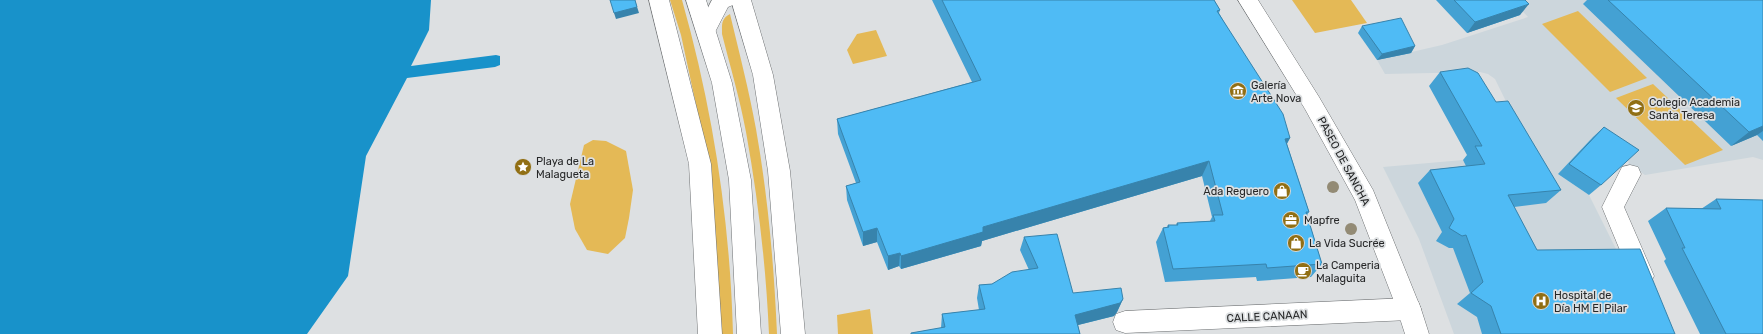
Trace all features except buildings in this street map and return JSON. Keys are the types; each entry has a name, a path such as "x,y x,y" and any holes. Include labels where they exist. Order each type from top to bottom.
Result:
{"main road":[{"path":"659,0 700,164 710,334"},
{"path":"696,0 722,83 740,180 749,334"},
{"path":"706,29 720,2 726,0"},
{"path":"741,0 763,75 779,171 793,334"},
{"name":"PASEO DE SANCHA","path":"1248,0 1312,103 1365,197 1409,309 1417,334"},
{"path":"1630,174 1612,207 1649,292"},
{"name":"CALLE CANAAN","path":"1125,322 1409,309"}],"shaded area":[{"path":"670,0 682,0 703,83 711,124 724,207 733,334 718,334 701,128 681,35"},
{"path":"1292,0 1351,0 1367,23 1315,33"},
{"path":"1512,0 1738,0 1763,9 1763,160 1753,157 1645,175 1628,163 1629,162 1627,160 1558,174 1589,195 1622,261 1653,334 1454,334 1419,239 1383,167 1463,160 1528,146 1495,79 1488,74 1480,72 1385,74 1377,60 1442,45 1528,17"},
{"path":"1578,11 1647,78 1610,92 1542,24"},
{"path":"730,14 756,129 764,180 770,231 777,334 769,334 764,258 754,182 744,120 722,34 722,25 724,20"},
{"path":"876,30 887,56 853,64 847,50 857,34"},
{"path":"1653,84 1723,150 1685,165 1616,98"},
{"path":"593,140 606,141 626,151 633,190 625,238 608,254 587,250 575,229 570,204 584,145"},
{"path":"870,309 873,334 838,334 837,315"}],"water":[{"path":"0,0 431,0 429,30 411,66 496,55 500,56 500,65 495,67 407,78 366,156 348,276 307,334 0,334"}],"place":[{"name":"Galería Arte Nova","path":"1238,91"},
{"name":"Colegio Academia Santa Teresa","path":"1636,108"},
{"name":"Playa de La Malagueta","path":"523,167"},
{"name":"Ada Reguero","path":"1282,191"},
{"name":"Mapfre","path":"1291,220"},
{"name":"La Vida Sucrée","path":"1296,243"},
{"name":"La Camperia Malaguita","path":"1303,271"},
{"name":"Hospital de Día HM El Pilar","path":"1541,301"}]}
